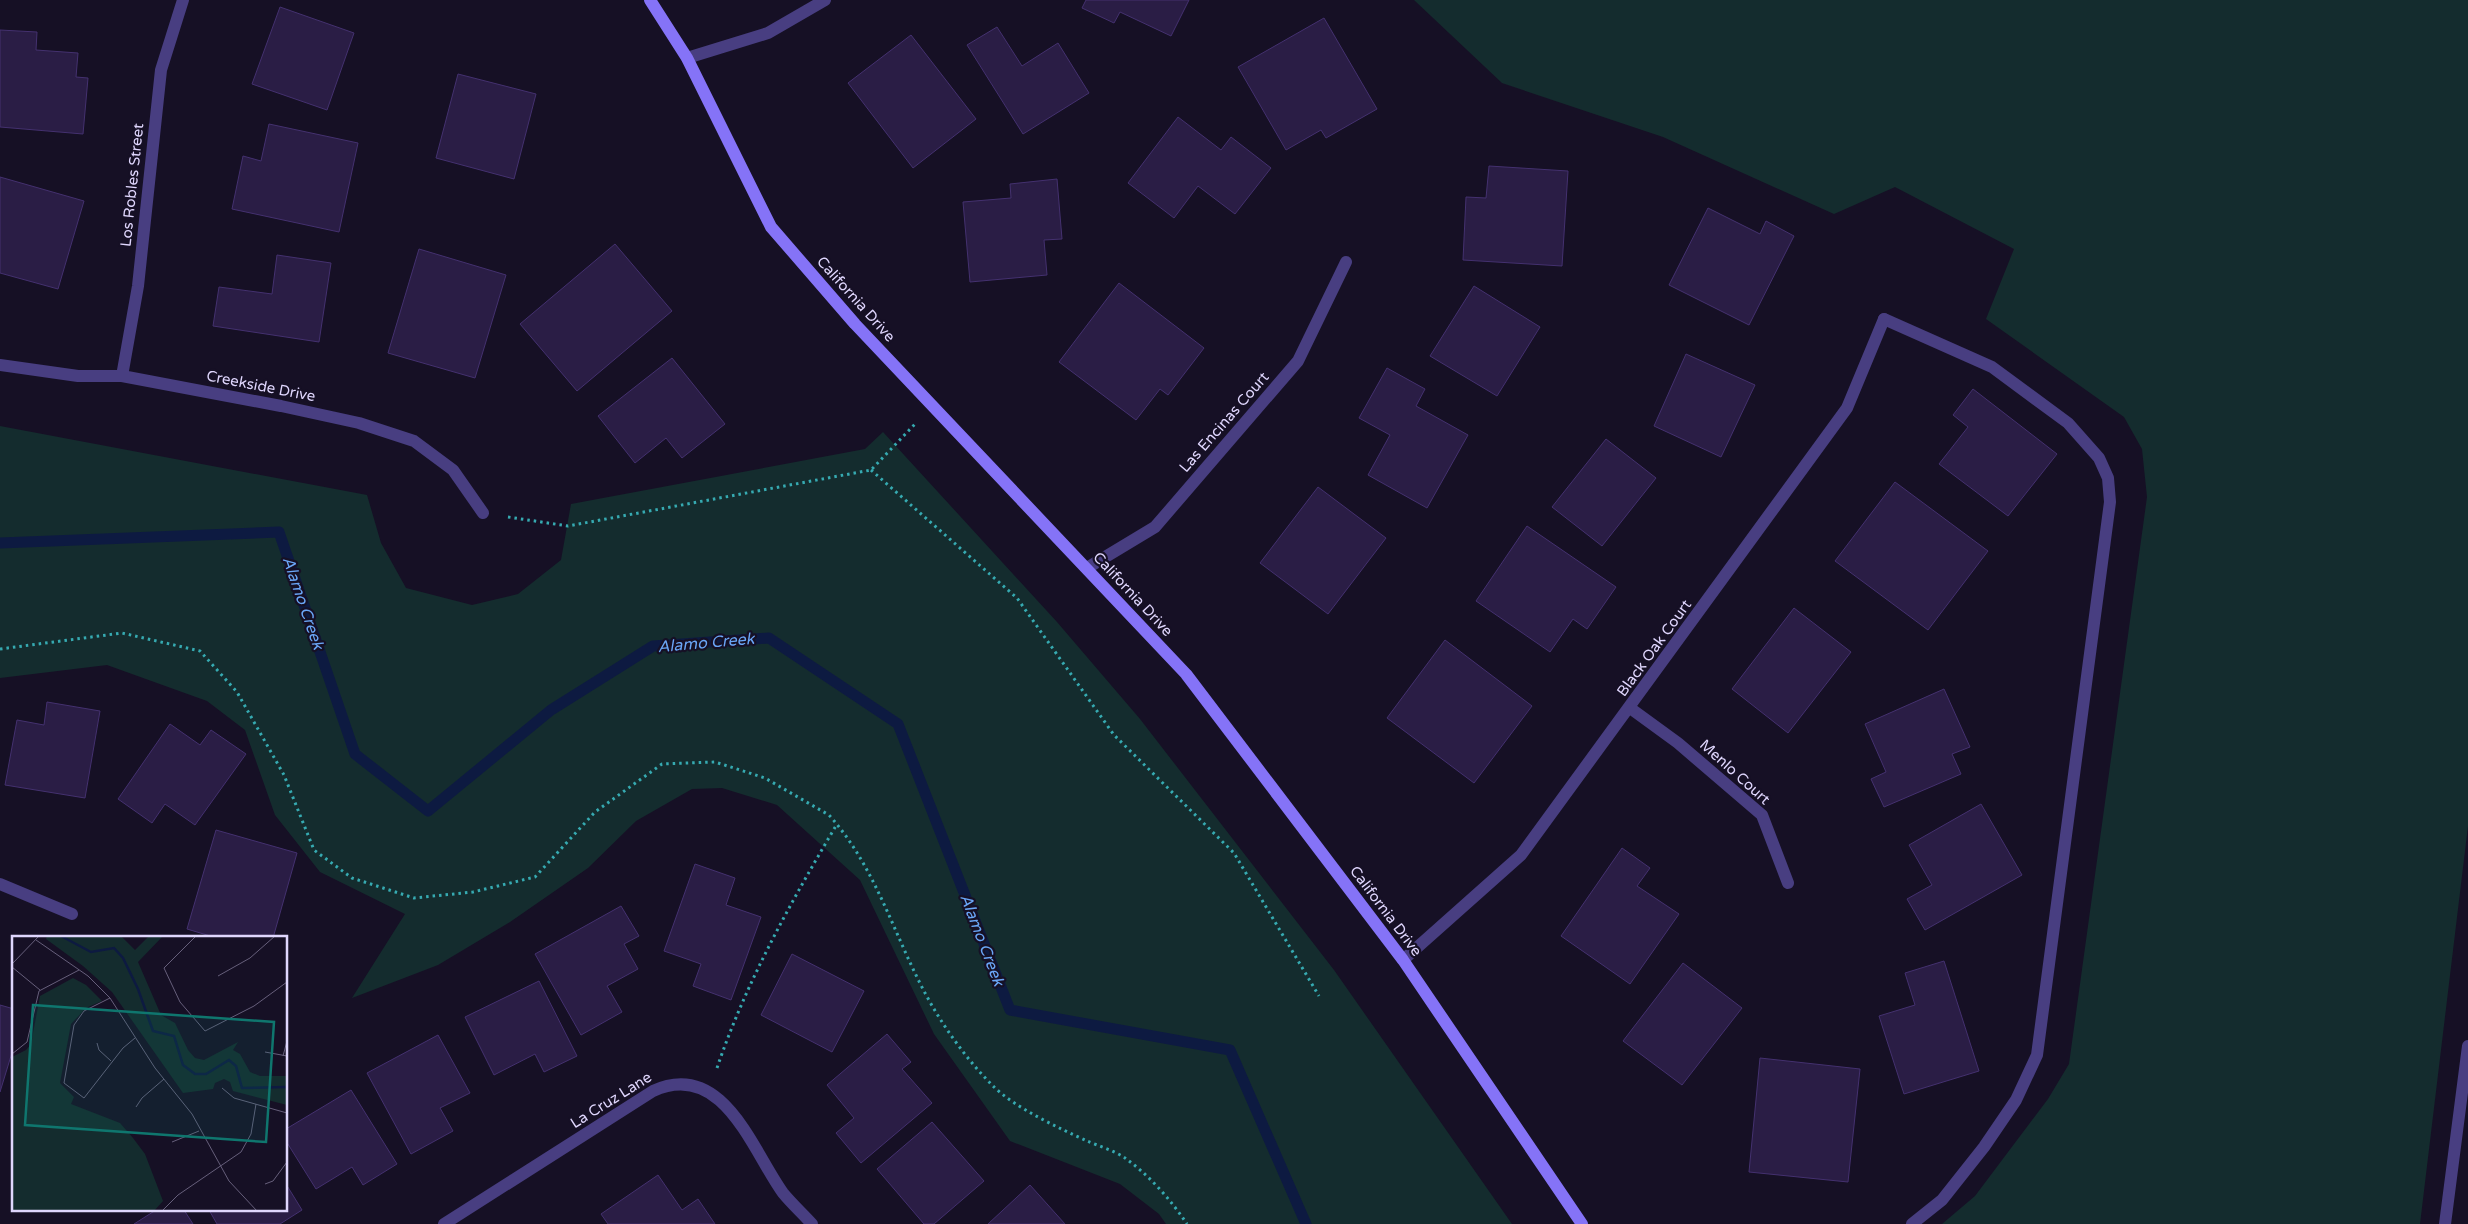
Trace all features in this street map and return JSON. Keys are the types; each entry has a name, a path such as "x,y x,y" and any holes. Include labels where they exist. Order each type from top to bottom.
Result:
{"street":[{"name":"Los Robles Street","path":"122,376 138,286 161,70 183,0"},
{"name":"California Drive","path":"650,0 687,58 771,227 855,324 1186,674 1403,960 1582,1224"},
{"path":"687,58 768,33 825,0"},
{"name":"Las Encinas Court","path":"1087,568 1154,527 1298,361 1346,262"},
{"name":"Black Oak Court","path":"1403,960 1521,855 1847,408 1884,319 1992,367 2068,424 2099,458 2108,478 2110,502 2037,1055 2016,1100 1984,1147 1942,1200 1912,1224"},
{"name":"Creekside Drive","path":"0,365 78,376 122,376 360,423 414,441 453,470 483,513"},
{"name":"Menlo Court","path":"1630,708 1678,744 1762,815 1788,883"},
{"path":"0,884 72,914"},
{"path":"2445,1224 2468,1046"},
{"name":"La Cruz Lane","path":"444,1224 653,1091 666,1085 694,1086 709,1092 723,1102 736,1117 784,1193 812,1224"}],"path":[{"path":"483,513 568,526 871,470 933,406"},
{"path":"871,470 1017,598 1114,735 1234,853 1319,996"},
{"path":"0,649 122,633 200,651 237,692 284,775 314,850 352,878 414,898 473,892 536,877 595,812 662,764 715,762 765,778 829,815 837,824 865,864 936,1013 960,1048 994,1087 1045,1120 1125,1158 1173,1202 1187,1224"},
{"path":"709,1092 728,1036 790,902 837,824"}],"green space":[{"path":"1414,0 2468,0 2468,826 2420,1224 1942,1224 1975,1196 2048,1099 2069,1064 2147,497 2142,449 2124,417 1986,319 2014,249 1895,187 1834,214 1663,137 1502,83"},
{"path":"0,426 367,495 381,543 406,588 472,605 518,594 561,560 571,504 865,449 883,432 1057,622 1140,719 1334,970 1512,1224 1166,1224 1159,1214 1120,1184 1010,1141 934,1034 860,880 777,805 722,788 692,789 636,821 588,868 510,922 438,965 352,998 405,914 320,872 275,815 245,730 207,701 107,665 0,678"}],"building":[{"path":"1086,0 1189,0 1171,36 1120,12 1114,23 1082,8"},
{"path":"280,7 354,33 327,110 252,84"},
{"path":"1324,18 1377,109 1326,138 1321,130 1286,150 1238,67"},
{"path":"997,27 1022,66 1058,43 1089,93 1023,134 967,45"},
{"path":"0,30 37,32 36,50 78,53 76,77 88,78 83,134 0,127"},
{"path":"911,35 976,119 913,168 848,83"},
{"path":"458,74 536,94 514,179 436,158"},
{"path":"1178,117 1221,150 1231,137 1271,168 1235,214 1198,186 1174,218 1128,183"},
{"path":"269,124 358,143 339,232 232,209 243,156 261,161"},
{"path":"1489,166 1568,171 1562,266 1463,260 1466,197 1486,198"},
{"path":"0,177 84,201 58,289 0,273"},
{"path":"1057,179 1062,239 1044,240 1047,275 970,282 963,202 1011,198 1010,184"},
{"path":"1708,208 1760,234 1766,221 1794,236 1749,325 1669,285"},
{"path":"615,244 672,311 577,391 520,324"},
{"path":"419,249 506,275 475,378 388,353"},
{"path":"277,255 331,263 319,342 213,326 219,287 272,294"},
{"path":"1119,283 1204,348 1168,395 1160,389 1136,420 1059,362"},
{"path":"1474,286 1540,327 1497,396 1430,356"},
{"path":"1686,354 1755,385 1721,457 1654,426"},
{"path":"672,358 725,424 682,458 666,438 635,463 598,416"},
{"path":"1387,368 1425,389 1416,406 1468,435 1427,508 1368,475 1390,435 1359,418"},
{"path":"1973,389 2057,454 2008,516 1939,464 1968,427 1953,415"},
{"path":"1606,439 1656,478 1602,546 1552,507"},
{"path":"1895,482 1988,551 1928,630 1835,561"},
{"path":"1318,487 1386,538 1328,614 1260,563"},
{"path":"1527,526 1616,587 1587,629 1573,619 1550,652 1476,601"},
{"path":"1794,608 1851,652 1788,733 1732,689"},
{"path":"1445,640 1532,706 1474,783 1387,718"},
{"path":"1944,689 1970,747 1952,754 1961,774 1884,807 1871,779 1886,772 1865,724"},
{"path":"47,702 100,711 85,798 5,785 17,720 44,725"},
{"path":"170,724 200,745 211,730 246,754 195,825 165,804 152,823 118,799"},
{"path":"1981,804 2022,875 1925,930 1907,899 1932,885 1909,845"},
{"path":"216,830 297,853 274,936 210,936 187,929"},
{"path":"1622,848 1650,868 1637,886 1679,914 1630,984 1561,936"},
{"path":"695,864 735,878 726,905 761,917 731,1000 693,986 701,964 664,951"},
{"path":"621,906 639,936 624,944 638,969 607,986 622,1012 581,1035 535,954"},
{"path":"792,954 864,991 832,1052 761,1015"},
{"path":"1944,961 1979,1071 1904,1094 1879,1016 1915,1005 1905,973"},
{"path":"1683,963 1742,1008 1682,1085 1623,1041"},
{"path":"539,981 577,1056 544,1072 535,1054 494,1075 465,1017"},
{"path":"0,1005 12,1008 12,1053 0,1092"},
{"path":"887,1034 911,1062 902,1069 932,1103 861,1163 836,1133 854,1118 827,1085"},
{"path":"438,1035 470,1093 440,1108 453,1131 411,1154 367,1073"},
{"path":"1760,1058 1860,1069 1848,1182 1749,1172"},
{"path":"351,1090 397,1164 363,1185 352,1167 316,1189 288,1144 288,1128"},
{"path":"932,1122 984,1181 934,1224 924,1224 877,1169"},
{"path":"658,1175 682,1210 698,1199 715,1224 608,1224 601,1214"},
{"path":"1030,1185 1065,1224 988,1224"},
{"path":"288,1187 302,1210 280,1224 217,1224 210,1212 288,1212"},
{"path":"153,1212 185,1212 193,1224 134,1224"}],"waterway":[{"name":"Alamo Creek","path":"0,543 279,532 355,754 428,811 551,710 653,646 769,638 898,724 1010,1010 1230,1050 1306,1224"}]}
